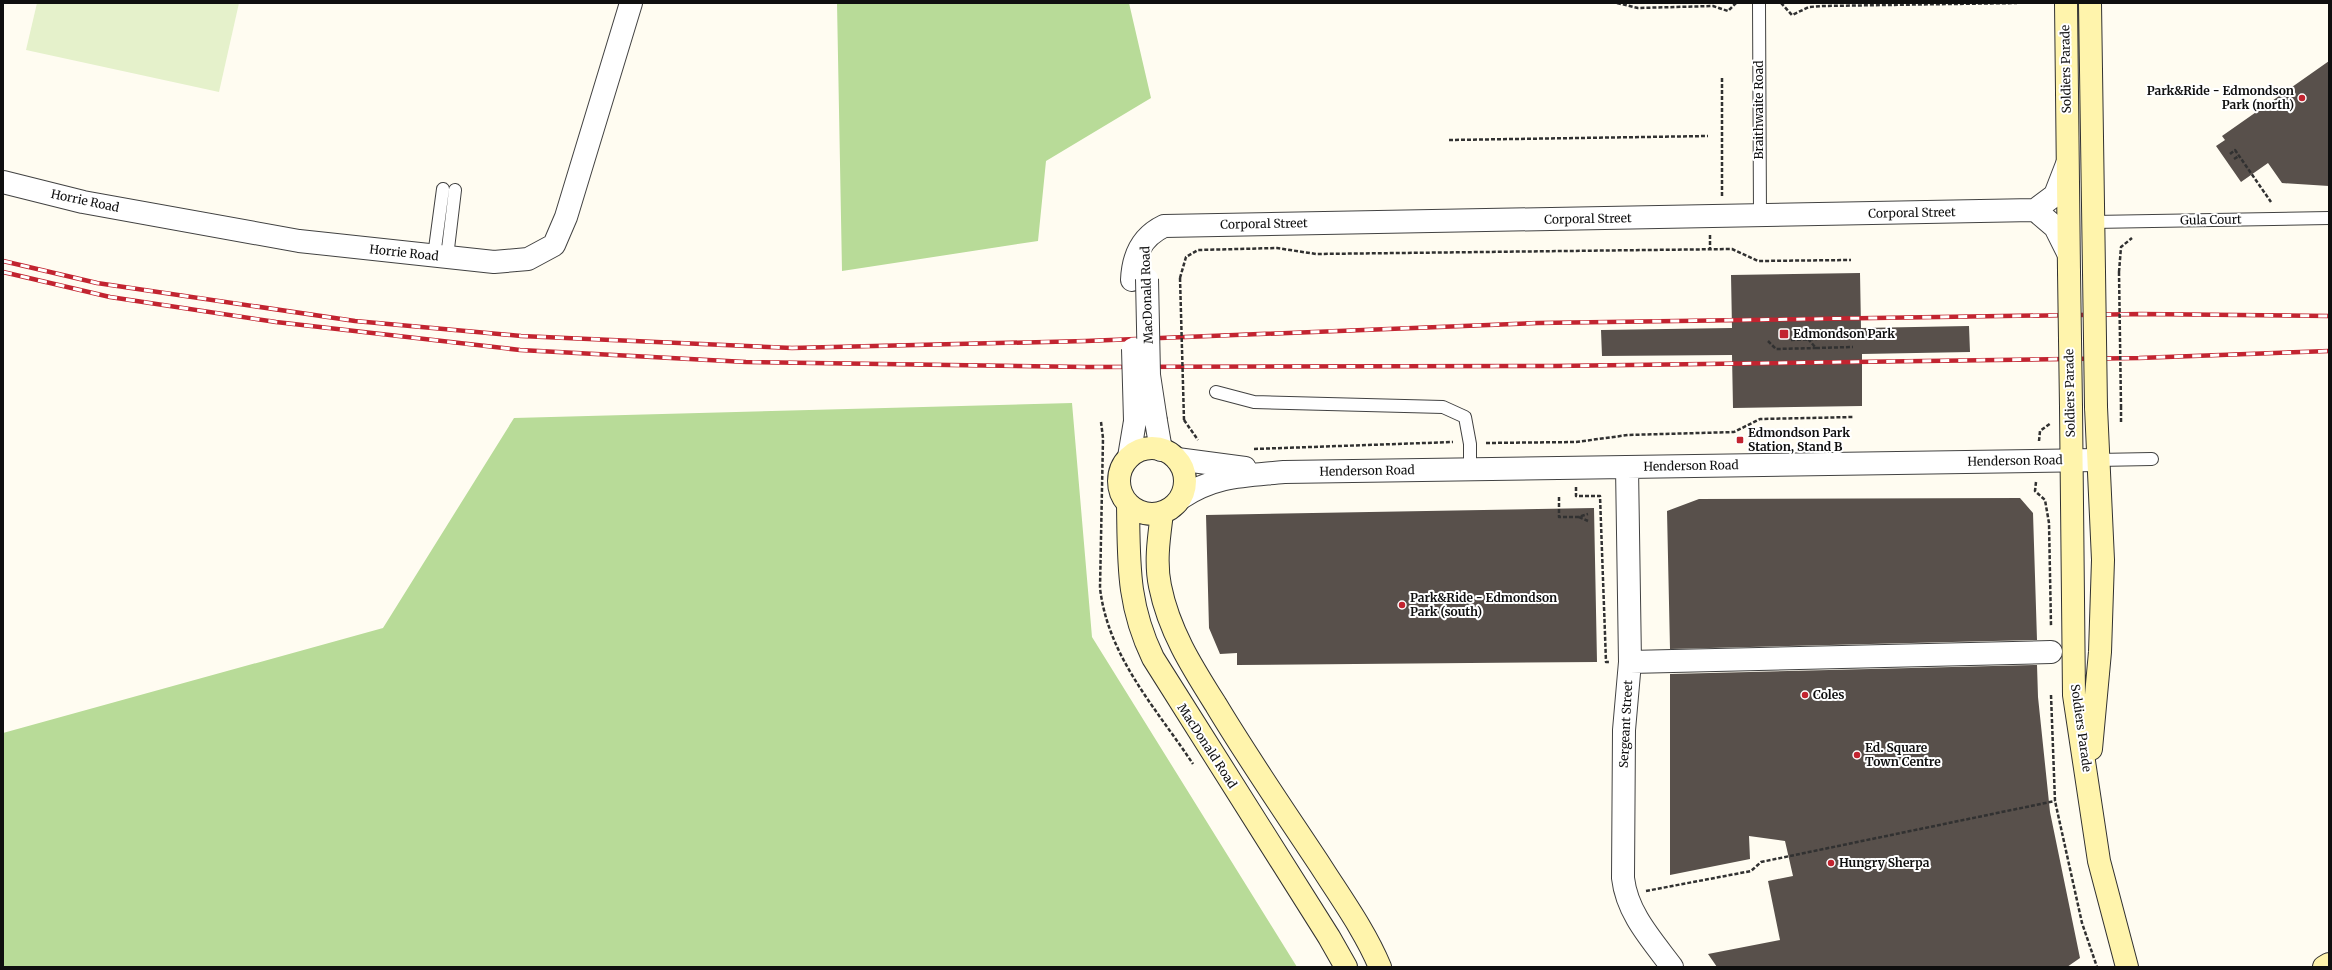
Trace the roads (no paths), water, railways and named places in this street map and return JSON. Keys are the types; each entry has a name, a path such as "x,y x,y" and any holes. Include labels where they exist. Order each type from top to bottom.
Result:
{"main road":[{"name":"Soldiers Parade","path":"2066,3 2074,695 2099,861 2128,965"},
{"name":"Soldiers Parade","path":"2088,782 2100,652 2103,575 2097,460 2090,3"},
{"path":"1141,450 1169,454 1183,470 1185,481 1181,498 1175,506 1162,513 1144,514 1128,505 1120,492 1119,477 1121,470 1129,457 1141,450"},
{"name":"MacDonald Road","path":"1128,505 1130,590 1135,612 1150,653 1164,679 1329,937 1346,967"},
{"path":"1162,513 1158,541 1159,584 1168,619 1176,639 1223,717 1342,900 1380,967"},
{"path":"2324,967 2329,964"}],"street":[{"name":"Horrie Road","path":"3,182 83,202 299,241 494,262 528,259 554,245 566,217 631,3"},
{"path":"2067,164 2055,195 2035,210 2055,227 2068,263"},
{"name":"Corporal Street","path":"1145,240 1164,226 1184,225 1710,217 2035,210"},
{"name":"MacDonald Road","path":"1129,457 1145,421 1149,375 1140,279 1145,240"},
{"name":"MacDonald Road","path":"1145,421 1169,454"},
{"name":"Henderson Road","path":"1169,454 1284,472"},
{"name":"Henderson Road","path":"1181,498 1196,488 1217,480 1284,472 2097,460"},
{"name":"Sergeant Street","path":"1627,467 1630,662 1624,730 1624,878 1626,896 1636,917 1672,967"},
{"path":"1630,662 2051,652"}],"lane":[{"name":"Braithwaite Road","path":"1759,3 1760,216"},
{"path":"440,256 449,189"},
{"name":"Gula Court","path":"2093,222 2329,218"},
{"path":"1216,392 1254,402 1443,407 1465,417 1470,444 1470,470"},
{"path":"2097,460 2152,459"}],"railway":[{"path":"3,261 97,283 355,321 521,336 792,348 1086,341 1538,323 2141,314 2329,316"},
{"path":"3,272 110,297 276,322 520,350 746,362 1087,367 1554,366 2139,358 2329,351"}],"place":[{"name":"Park&Ride - Edmondson Park (north)","path":"2302,98"},
{"name":"Edmondson Park","path":"1784,334"},
{"name":"Edmondson Park Station, Stand B","path":"1740,440"},
{"name":"Park&Ride - Edmondson Park (south)","path":"1402,605"},
{"name":"Coles","path":"1805,695"},
{"name":"Ed. Square Town Centre","path":"1857,755"},
{"name":"Hungry Sherpa","path":"1831,863"}]}
